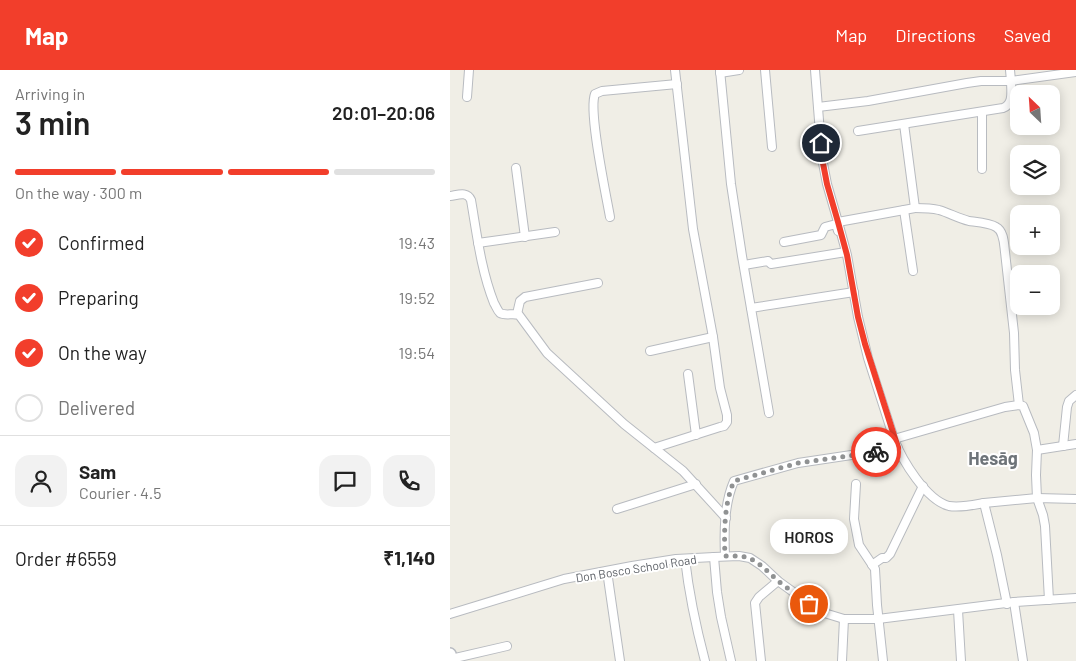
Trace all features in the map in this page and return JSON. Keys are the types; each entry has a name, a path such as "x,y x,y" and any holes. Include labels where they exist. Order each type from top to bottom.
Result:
{"street":[{"path":"467,98 469,70"},
{"path":"654,448 720,428 727,422 694,229 675,70"},
{"path":"739,70 720,72 731,184 769,413"},
{"path":"765,70 772,147"},
{"path":"816,70 822,158 827,184 846,252 858,317 868,358 894,439 911,472 937,501 950,506 1037,498 1076,499"},
{"path":"858,131 1003,108 1011,102 1010,70"},
{"path":"818,108 974,82 1011,81 1076,72"},
{"path":"610,217 595,131 593,102 595,94 602,90 677,84"},
{"path":"982,112 982,169"},
{"path":"904,124 915,208"},
{"path":"516,168 525,236"},
{"path":"450,196 462,194 470,196 489,290 498,310 503,314 517,314 523,318 547,353 593,396 683,471 726,518"},
{"path":"838,222 915,208 926,208 939,210 965,220 993,225 998,228 1005,252 1014,333 1015,370 1019,405 1022,406 1034,433 1037,450 1037,498 1045,526 1049,600"},
{"path":"904,210 913,271"},
{"path":"784,242 821,235 825,227 836,224 838,232 841,231"},
{"path":"478,243 555,232"},
{"path":"744,265 768,261 771,264 779,263 846,252"},
{"path":"517,314 520,301 525,297 598,284"},
{"path":"751,308 854,292"},
{"path":"650,351 713,337"},
{"path":"688,374 696,435"},
{"path":"1064,446 1066,407 1069,400 1076,395"},
{"path":"894,439 1005,407 1019,405"},
{"path":"1037,450 1076,444"},
{"path":"725,556 724,532 729,492 734,481 798,463 898,448"},
{"path":"617,509 696,484"},
{"path":"856,484 854,519 857,539 875,569 883,661"},
{"path":"872,565 890,554 923,486"},
{"path":"984,503 1011,603 1023,661"},
{"name":"Don Bosco School Road","path":"450,614 564,579 685,559 725,556 750,558 821,612 844,619 878,619 1011,603 1076,598"},
{"path":"714,557 720,608 731,661"},
{"path":"685,559 694,620 705,661"},
{"path":"607,571 620,661"},
{"path":"761,661 755,603 759,597 778,581"},
{"path":"958,610 961,661"},
{"path":"842,661 844,619"},
{"path":"451,658 507,646"}],"way so far":[{"path":"809,604 750,558 725,556 724,532 729,492 734,481 798,463 876,452"}],"place":[{"name":"HOROS","path":"809,604"}],"district":[{"name":"Hesāg","path":"993,458"}],"route":[{"path":"821,143 827,184 847,255 858,317 868,358 898,448 876,452"}]}
